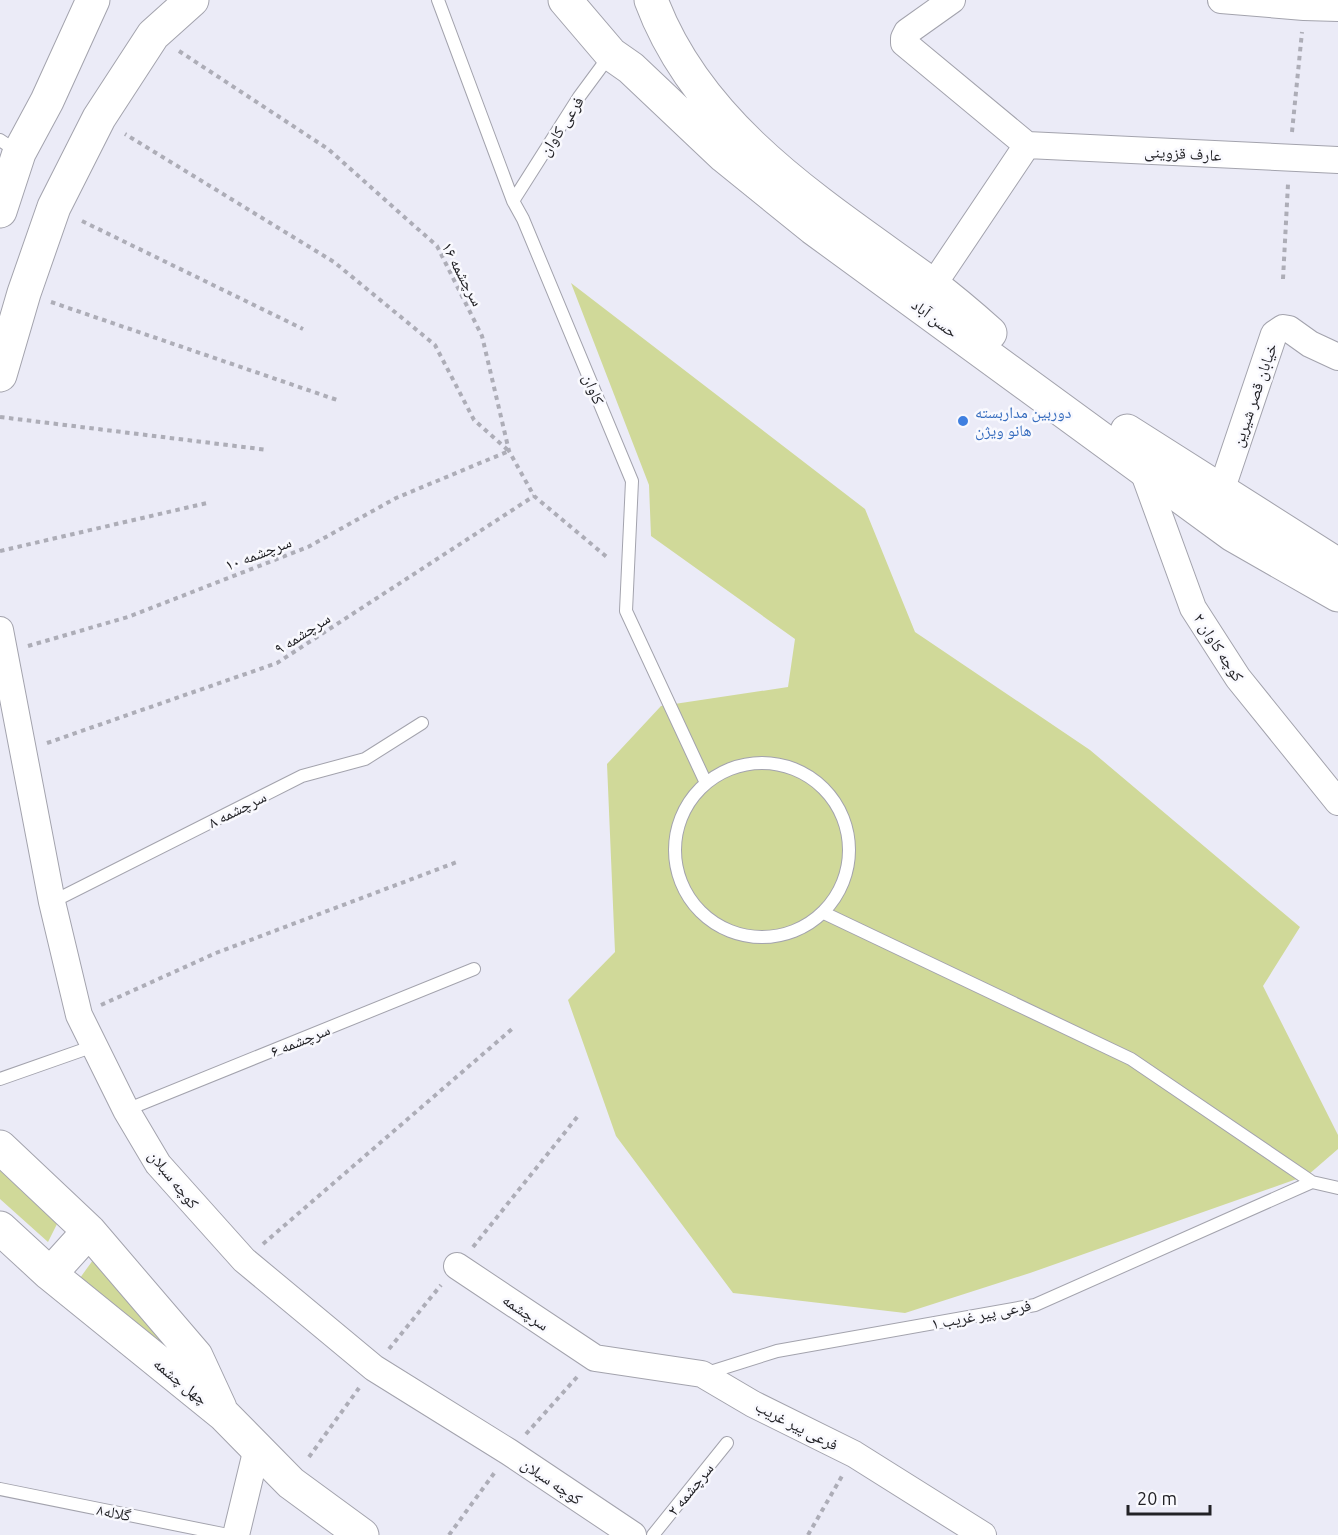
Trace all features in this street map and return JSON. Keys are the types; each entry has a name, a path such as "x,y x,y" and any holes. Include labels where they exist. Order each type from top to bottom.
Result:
{"street":[{"path":"0,211 10,146 47,101 93,0"},
{"path":"0,375 24,293 54,207 99,118 153,34 192,0"},
{"name":"حسن آباد","path":"565,0 611,54 631,68 723,156 813,228 1030,389 1233,535 1338,595"},
{"path":"573,0 582,2 589,0"},
{"name":"حسن آباد","path":"651,0 659,20 693,79 741,136 814,201 933,285 1038,372 1153,449 1338,565"},
{"path":"933,285 1027,145 904,43 907,32 952,0"},
{"path":"1221,0 1338,8"},
{"name":"عارف قزوینی","path":"1027,145 1338,160"},
{"name":"خیابان قصر شیرین","path":"1221,491 1274,334 1283,328 1289,329 1310,344 1338,357"},
{"path":"1310,344 1338,334"},
{"name":"کوچه کاوان ۲","path":"1142,468 1193,608 1238,678 1338,802"},
{"name":"کوچه سبلان","path":"2,642 52,902 79,1015 126,1110 158,1164 244,1260 374,1368 637,1535"},
{"path":"0,1147 89,1231 196,1356 224,1415"},
{"name":"چهل چشمه","path":"0,1228 50,1274 224,1415 291,1483 362,1535"},
{"path":"50,1274 89,1231"},
{"name":"سرچشمه","path":"457,1266 595,1358"},
{"name":"فرعی پیر غریب","path":"595,1358 702,1374 753,1404 854,1454 982,1535"},
{"path":"236,1535 257,1448"}],"lane":[{"name":"کاوان","path":"438,0 513,201 523,219 632,480 626,611 706,783"},
{"name":"فرعی کاوان","path":"513,201 579,97 611,54"},
{"name":"سرچشمه ۸","path":"52,902 302,776 366,759 422,723"},
{"path":"761,763 790,767 816,781 836,803 848,830 849,860 841,889 824,913 801,929 775,937 746,936 720,926 698,909 682,885 675,858 677,830 688,804 706,783 732,768 761,763"},
{"path":"824,913 1131,1059 1312,1182 1338,1188"},
{"name":"سرچشمه ۶","path":"126,1110 474,969"},
{"path":"0,1079 94,1046"},
{"name":"فرعی پیر غریب ۱","path":"702,1374 777,1351 1035,1305 1312,1182"},
{"name":"سرچشمه ۲","path":"637,1535 727,1443"},
{"name":"گلاله۸","path":"0,1489 228,1535"}],"path":[{"path":"1283,279 1290,158 1304,7"},
{"name":"۱۶ سرچشمه","path":"153,34 328,149 437,246 482,336 509,451 534,496 627,574"},
{"path":"99,118 334,262 435,345 474,420 509,451"},
{"path":"54,207 303,329"},
{"path":"24,293 340,401"},
{"path":"0,417 268,450"},
{"name":"سرچشمه ۱۰","path":"2,642 128,617 308,547 396,498 509,451"},
{"name":"سرچشمه ۹","path":"24,751 278,663 534,496"},
{"path":"0,551 207,503"},
{"path":"79,1015 216,952 457,862"},
{"path":"244,1260 512,1029"},
{"path":"291,1483 374,1368 578,1116"},
{"path":"808,1535 854,1454"}],"green space":[{"path":"571,283 865,509 915,632 1090,750 1300,927 1263,986 1338,1135 1338,1149 1308,1175 1030,1273 905,1313 733,1293 616,1136 568,1000 615,952 607,764 661,706 788,687 795,639 651,536 649,485"},
{"path":"0,1170 57,1224 48,1242 0,1199"},
{"path":"93,1260 170,1347 166,1366 80,1278"}],"place":[{"name":"دوربین مداربسته هانو ویژن","path":"963,421"}]}
